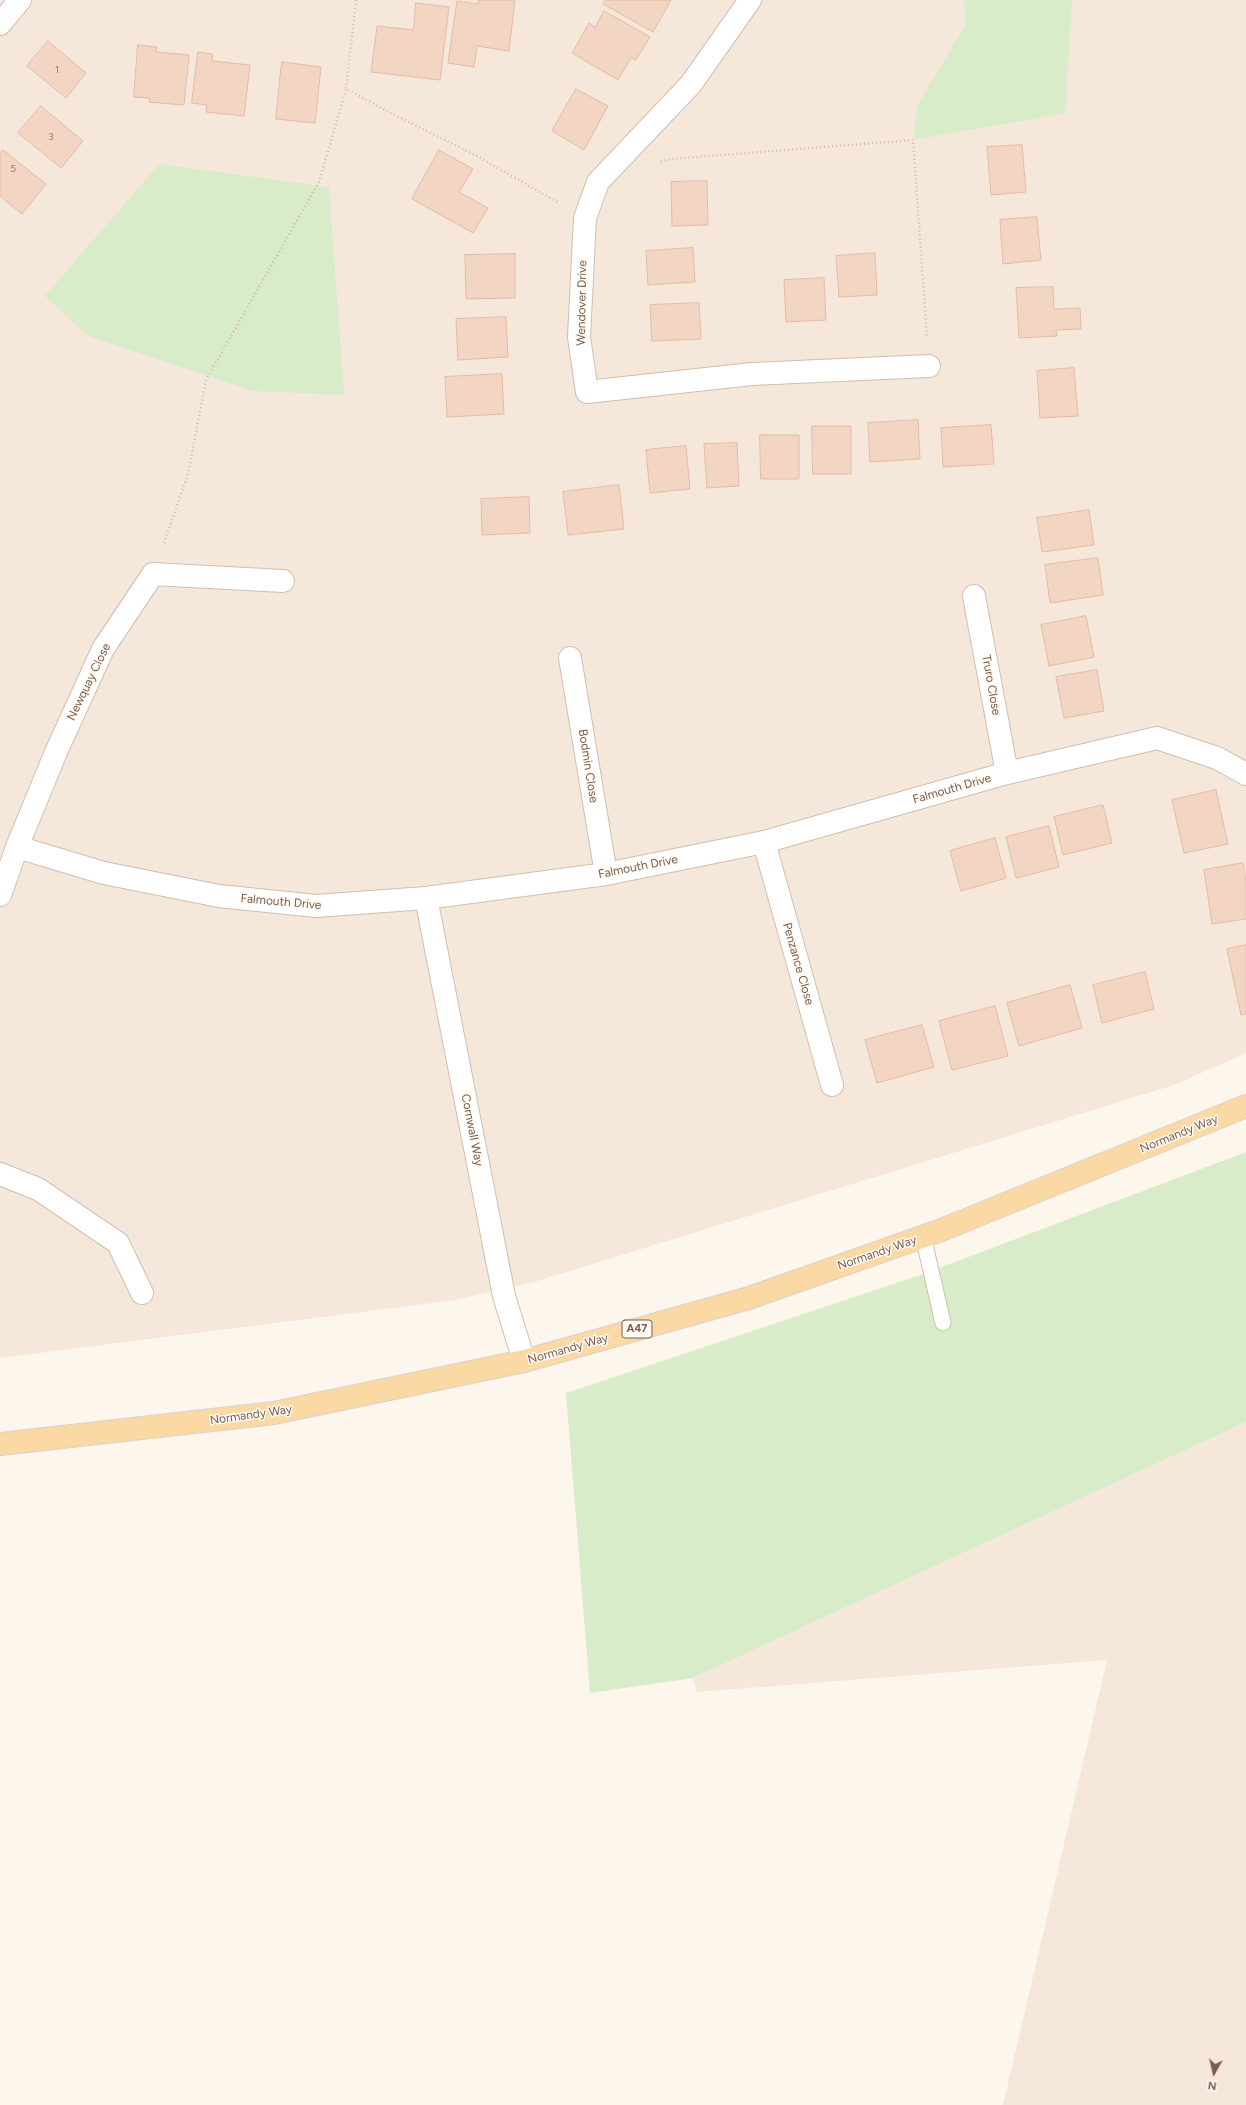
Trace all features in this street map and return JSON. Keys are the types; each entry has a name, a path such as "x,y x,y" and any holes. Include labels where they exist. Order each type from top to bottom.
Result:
{"main road":[{"name":"Normandy Way","path":"0,1444 274,1414 524,1361 749,1298 923,1236 1246,1106"}],"street":[{"path":"0,24 20,0"},
{"name":"Wendover Drive","path":"750,0 691,84 598,182 585,218 579,337 587,392 752,374 929,366"},
{"path":"153,574 283,581"},
{"name":"Newquay Close","path":"0,895 17,847 56,752 103,649 153,574"},
{"name":"Truro Close","path":"974,596 1007,773"},
{"name":"Bodmin Close","path":"570,658 606,874"},
{"name":"Falmouth Drive","path":"17,847 104,873 219,896 316,906 426,898 606,874 764,842 1007,773 1157,738 1217,758 1246,774"},
{"name":"Penzance Close","path":"764,842 832,1085"},
{"name":"Cornwall Way","path":"426,898 504,1296 524,1361"},
{"path":"0,1174 38,1189 118,1243 142,1293"}],"lane":[{"path":"923,1236 943,1323"}],"path":[{"path":"153,574 188,474 206,380 319,182 346,89 356,0"},
{"path":"346,89 477,156 585,218"},
{"path":"656,164 670,159 913,140 929,366"}],"shaded area":[{"path":"0,0 1246,0 1246,1053 1174,1085 534,1282 456,1300 0,1358"},
{"path":"1246,1422 1246,2105 1003,2105 1107,1660 697,1692 693,1678"}],"green space":[{"path":"964,0 1072,0 1065,113 913,140 918,104 966,24"},
{"path":"159,164 329,187 344,395 253,391 88,336 45,296"},
{"path":"1246,1152 1246,1422 693,1678 590,1693 566,1393 926,1273"}],"building":[{"path":"479,0 515,0 509,51 477,46 474,67 448,63 457,1 478,4"},
{"path":"606,0 671,0 653,32 603,4"},
{"path":"416,3 449,7 440,80 371,72 377,26 413,30"},
{"path":"604,11 650,37 636,60 631,58 618,80 572,53 589,23 595,27"},
{"path":"48,41 86,73 66,98 27,66"},
{"path":"138,45 157,47 156,52 189,55 184,105 149,102 150,98 134,97"},
{"path":"198,52 213,54 212,61 250,65 244,116 206,112 207,105 192,103"},
{"path":"282,62 321,67 315,123 276,119"},
{"path":"576,89 608,106 584,150 552,131"},
{"path":"41,106 83,141 61,168 18,133"},
{"path":"1022,145 1026,192 991,195 987,147"},
{"path":"3,150 46,184 22,214 0,196 0,154"},
{"path":"439,150 473,169 459,192 488,208 473,233 412,199"},
{"path":"707,181 708,225 672,226 671,182"},
{"path":"1037,217 1041,260 1003,264 1000,220"},
{"path":"693,248 695,282 648,285 646,251"},
{"path":"875,253 877,295 839,297 836,256"},
{"path":"515,254 515,298 466,299 465,255"},
{"path":"824,278 826,320 786,322 784,280"},
{"path":"1053,287 1054,309 1080,308 1081,329 1056,330 1057,336 1019,338 1016,288"},
{"path":"699,303 701,339 652,341 650,305"},
{"path":"506,317 508,357 458,360 456,319"},
{"path":"1074,368 1078,416 1040,418 1037,371"},
{"path":"502,374 504,414 447,417 445,377"},
{"path":"918,420 920,459 870,462 868,423"},
{"path":"991,425 994,464 943,467 941,428"},
{"path":"812,426 851,426 851,474 813,474"},
{"path":"760,435 799,435 799,479 761,479"},
{"path":"737,443 739,486 707,488 704,444"},
{"path":"686,446 690,489 650,493 646,450"},
{"path":"619,485 624,529 568,535 563,492"},
{"path":"529,497 530,533 482,535 481,499"},
{"path":"1089,510 1094,545 1042,552 1037,518"},
{"path":"1098,558 1103,595 1050,603 1045,565"},
{"path":"1086,616 1094,657 1049,666 1041,625"},
{"path":"1097,670 1104,711 1064,718 1056,677"},
{"path":"1216,790 1228,844 1184,853 1172,800"},
{"path":"1103,805 1112,843 1063,855 1054,817"},
{"path":"1049,826 1059,867 1016,878 1006,837"},
{"path":"995,838 1006,878 961,891 950,851"},
{"path":"1243,863 1246,883 1246,919 1212,924 1204,870"},
{"path":"1246,945 1246,1014 1241,1015 1227,949"},
{"path":"1145,972 1154,1009 1102,1023 1093,985"},
{"path":"1070,985 1082,1028 1019,1046 1007,1003"},
{"path":"995,1006 1008,1056 952,1070 939,1021"},
{"path":"922,1025 934,1067 877,1083 865,1040"}]}
